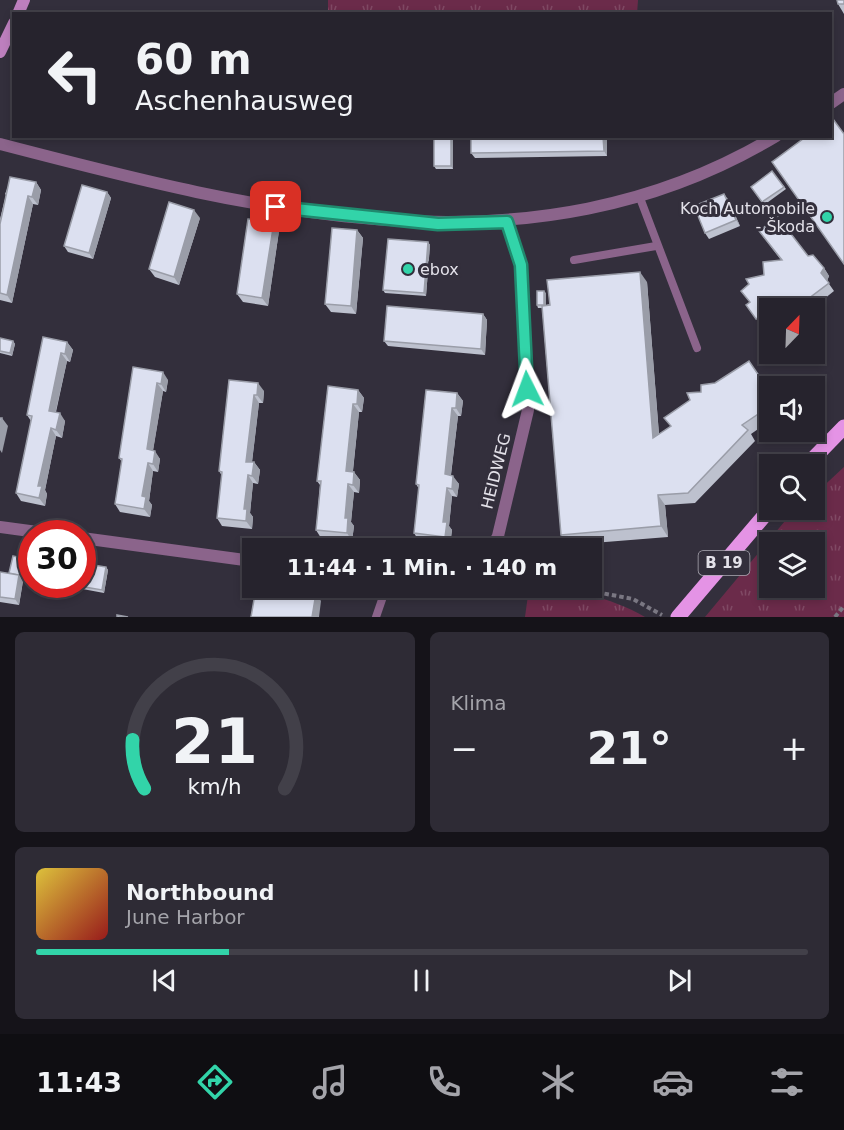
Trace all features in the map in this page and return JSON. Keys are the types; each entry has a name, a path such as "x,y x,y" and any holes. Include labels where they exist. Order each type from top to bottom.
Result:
{"main road":[{"path":"818,454 844,427"},
{"name":"B 19","path":"678,617 761,520"}],"street":[{"path":"0,52 12,27"},
{"path":"0,144 132,179 234,201 339,216 438,224 507,222 639,198 742,157 773,138"},
{"name":"HEIDWEG","path":"497,538 528,410 521,265 507,222"},
{"path":"0,527 18,529"},
{"path":"96,540 242,560"}],"lane":[{"path":"639,198 697,348"},
{"path":"574,260 656,246"},
{"path":"376,617 383,598"}],"path":[{"path":"602,593 633,599 664,617"},
{"path":"835,617 844,606"}],"green space":[{"path":"328,0 638,0 637,12 328,12"},
{"path":"844,467 844,617 705,617 759,552 759,598 825,598 825,532 776,532 786,520 825,520 825,485"},
{"path":"528,598 600,598 645,617 525,617"}],"building":[{"path":"837,0 844,0 844,4 838,4"},
{"name":"Koch Automobile - Škoda","path":"832,120 844,134 844,264 772,162 804,138 832,138"},
{"path":"434,138 451,138 451,166 434,166"},
{"path":"471,138 603,138 604,151 471,153"},
{"path":"772,171 784,187 762,202 751,187"},
{"path":"10,177 36,182 32,197 28,196 7,295 0,293 0,224"},
{"path":"82,185 107,192 89,253 64,246"},
{"path":"724,194 736,220 705,233 694,206"},
{"path":"169,202 194,210 174,277 149,269"},
{"path":"778,217 808,256 813,255 824,268 821,273 829,283 809,298 759,298 759,317 756,319 746,305 750,302 741,291 749,284 746,279 764,275 763,262 782,260 759,231"},
{"path":"248,219 274,222 262,298 237,294"},
{"path":"332,228 357,230 351,306 325,304"},
{"name":"ebox","path":"388,239 428,242 424,293 383,290"},
{"path":"640,272 653,438 671,426 664,418 690,400 687,393 701,392 701,385 715,383 749,361 759,376 759,413 742,425 748,430 688,493 658,495 661,526 561,535 542,306 550,305 547,280"},
{"path":"537,291 544,291 544,305 537,305"},
{"path":"387,306 483,314 481,349 384,341"},
{"path":"43,337 67,342 65,354 61,353 49,411 60,413 56,430 51,428 38,486 42,486 39,498 16,493 32,416 27,415"},
{"path":"0,338 13,341 10,353 0,351"},
{"path":"133,367 163,372 161,384 157,383 147,449 155,451 153,464 148,463 142,496 146,497 144,509 115,504 122,459 119,458"},
{"path":"229,380 258,383 257,395 254,395 246,462 254,462 252,476 248,475 244,509 247,509 246,521 217,518 222,472 219,471"},
{"path":"328,386 358,390 357,404 353,404 346,471 354,472 353,485 348,484 345,518 348,518 347,533 316,530 321,481 317,481"},
{"path":"426,390 457,393 456,408 452,408 445,474 453,476 452,489 447,488 443,522 447,522 445,537 414,533 419,485 416,484"},
{"path":"13,556 18,557 18,575 9,573"},
{"path":"96,565 106,567 102,590 96,589"},
{"path":"0,572 18,575 15,599 0,597"},
{"path":"254,598 315,598 312,617 251,617"}],"place":[{"name":"Koch Automobile - Škoda","path":"827,217"},
{"name":"ebox","path":"408,269"}],"route":[{"path":"276,207 339,216 438,224 507,222 521,265 527,389"}]}
